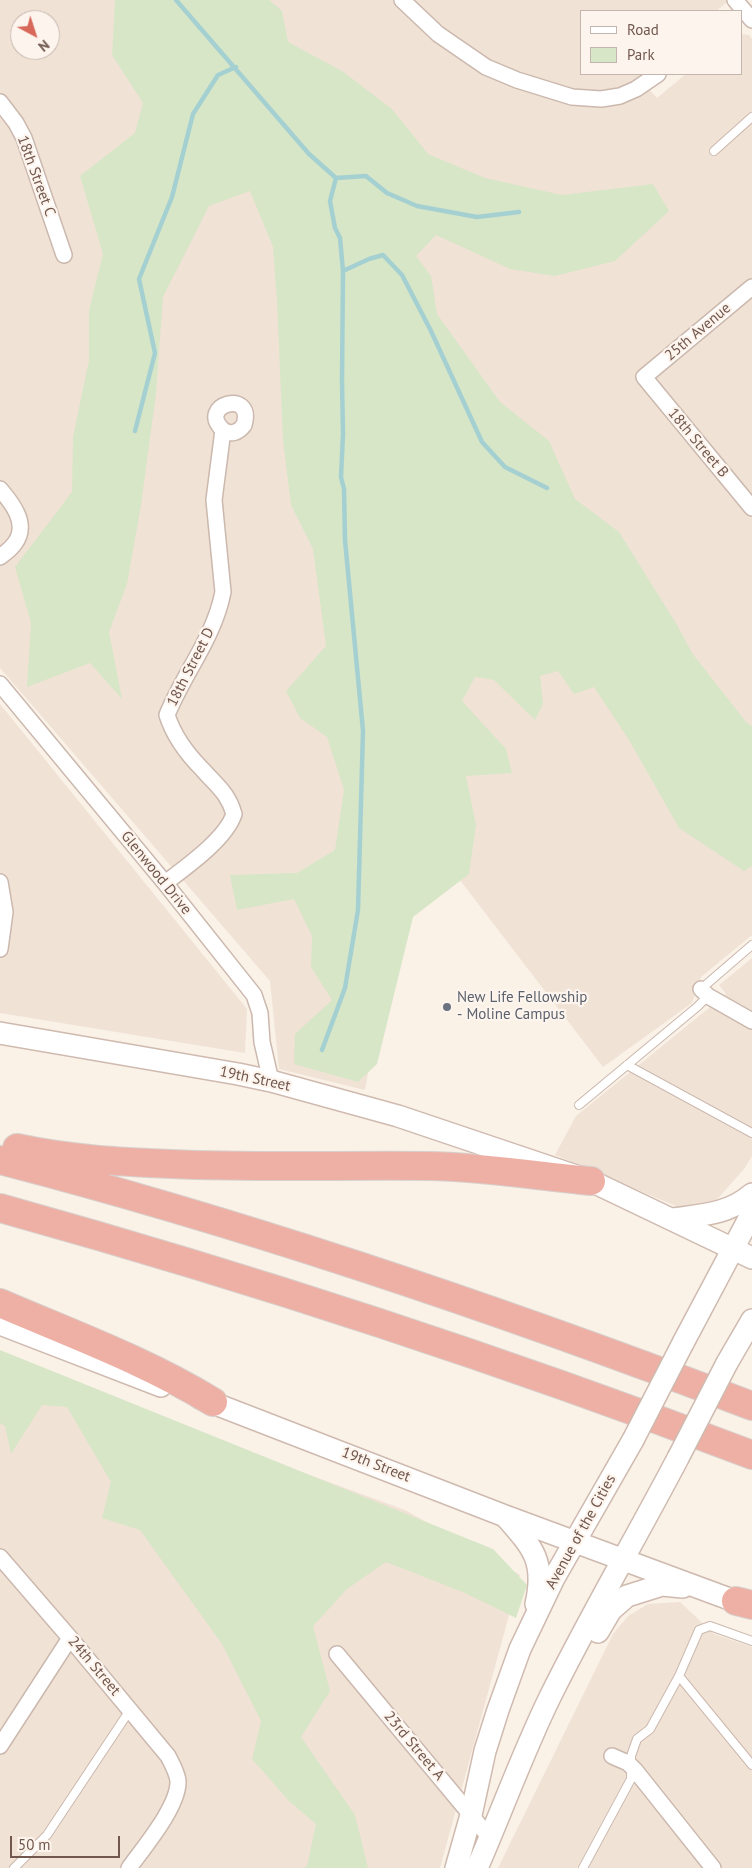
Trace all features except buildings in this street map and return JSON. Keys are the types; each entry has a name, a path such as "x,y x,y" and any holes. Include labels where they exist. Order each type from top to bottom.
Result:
{"highway":[{"path":"0,1144 111,1162 251,1167 430,1166 482,1168 533,1176 591,1181"},
{"path":"0,1160 197,1215 387,1276 630,1360 752,1406"},
{"path":"0,1208 225,1272 437,1341 615,1403 752,1455"},
{"path":"0,1303 147,1366 213,1402"}],"main road":[{"name":"19th Street","path":"0,1033 272,1081 398,1116 591,1181 743,1253"},
{"path":"671,1219 720,1212 731,1208 752,1194"},
{"name":"Avenue of the Cities","path":"456,1868 471,1815 485,1751 520,1649 554,1578 633,1440 683,1344 743,1253 752,1213"},
{"path":"477,1868 516,1771 550,1698 727,1363 752,1320"},
{"name":"19th Street","path":"0,1324 156,1384 213,1402 505,1516 738,1601"},
{"path":"505,1516 529,1543 535,1553 539,1592 530,1630"},
{"path":"490,1838 544,1739 572,1680 611,1610 627,1596 662,1585 738,1601"}],"street":[{"path":"402,0 438,34 486,67 516,80 572,97 600,99 620,96 636,89 657,75"},
{"path":"742,11 752,20"},
{"name":"18th Street C","path":"0,102 16,123 24,138 64,255"},
{"name":"25th Avenue","path":"644,377 752,287"},
{"name":"18th Street B","path":"644,377 752,508"},
{"name":"18th Street D","path":"165,883 194,861 225,831 234,814 230,802 220,786 203,771 182,746 171,728 167,715 215,621 222,598 214,500 222,430"},
{"path":"0,489 16,508 20,530 16,543 0,557"},
{"name":"Glenwood Drive","path":"0,684 165,883 254,995 260,1013 262,1042 272,1081"},
{"path":"0,882 6,912 0,949"},
{"path":"704,993 752,1021"},
{"name":"24th Street","path":"0,1557 168,1756 176,1772 178,1782 172,1805 129,1868"},
{"path":"0,1746 70,1638"},
{"name":"23rd Street A","path":"337,1654 490,1838"},
{"path":"612,1756 628,1763 632,1767 713,1868"}],"lane":[{"path":"714,150 752,117"},
{"path":"579,1105 697,1007 704,993 752,945"},
{"path":"627,1065 752,1133"},
{"path":"586,1866 631,1779 631,1756 637,1739 650,1729 679,1676 699,1630 710,1626 752,1641"},
{"path":"679,1676 752,1765"},
{"path":"14,1868 47,1835 130,1710"}],"shaded area":[{"path":"0,0 730,0 717,10 580,10 580,75 641,75 638,77 657,98 685,75 742,75 742,34 749,35 752,39 752,935 701,977 692,1003 603,1067 414,820 365,1090 279,1069 270,981 0,668"},
{"path":"0,704 247,1009 245,1053 0,1013"},
{"path":"752,958 752,1156 744,1169 711,1206 683,1209 555,1155 576,1116 726,994 719,985"},
{"path":"0,1361 405,1510 520,1575 440,1868 0,1868"},
{"path":"680,1602 714,1634 752,1647 752,1868 498,1868 613,1634 628,1616 648,1604"}],"green space":[{"path":"115,0 269,0 282,11 288,42 342,71 392,109 428,154 485,178 562,195 653,184 669,211 615,261 555,276 510,269 436,235 416,256 431,276 437,314 500,402 549,441 575,499 619,532 677,625 692,653 746,722 752,726 752,866 744,871 679,828 629,740 594,687 574,694 558,671 540,676 543,704 535,720 494,680 475,677 462,701 506,749 512,773 466,776 476,825 469,874 413,917 377,1064 358,1082 294,1064 295,1034 332,1000 311,967 312,936 294,899 237,910 230,875 297,873 335,850 344,790 327,737 300,718 286,691 326,646 313,549 291,505 283,440 273,247 250,191 209,206 163,297 156,394 141,505 127,584 109,632 122,699 90,663 27,687 31,623 15,567 72,492 73,437 89,360 89,310 103,254 80,176 135,133 143,103 112,55"},
{"path":"0,1350 493,1549 527,1585 516,1618 465,1593 386,1562 347,1589 313,1626 330,1691 301,1737 355,1815 368,1868 304,1868 307,1866 316,1824 289,1801 252,1759 261,1721 222,1644 140,1530 102,1518 111,1482 67,1407 42,1405 11,1454 5,1426 0,1423"}],"waterway":[{"path":"176,0 309,154 336,178 330,201 335,228 340,238 343,271 343,434 341,477 344,489 345,540 363,731 358,910 345,988 322,1050"},
{"path":"135,431 155,353 139,279 172,197 193,114 218,75 236,67"},
{"path":"336,178 366,176 387,193 417,206 477,217 519,212"},
{"path":"343,271 383,255 402,275 431,331 482,442 505,467 547,488"}],"place":[{"name":"New Life Fellowship - Moline Campus","path":"447,1007"}]}
